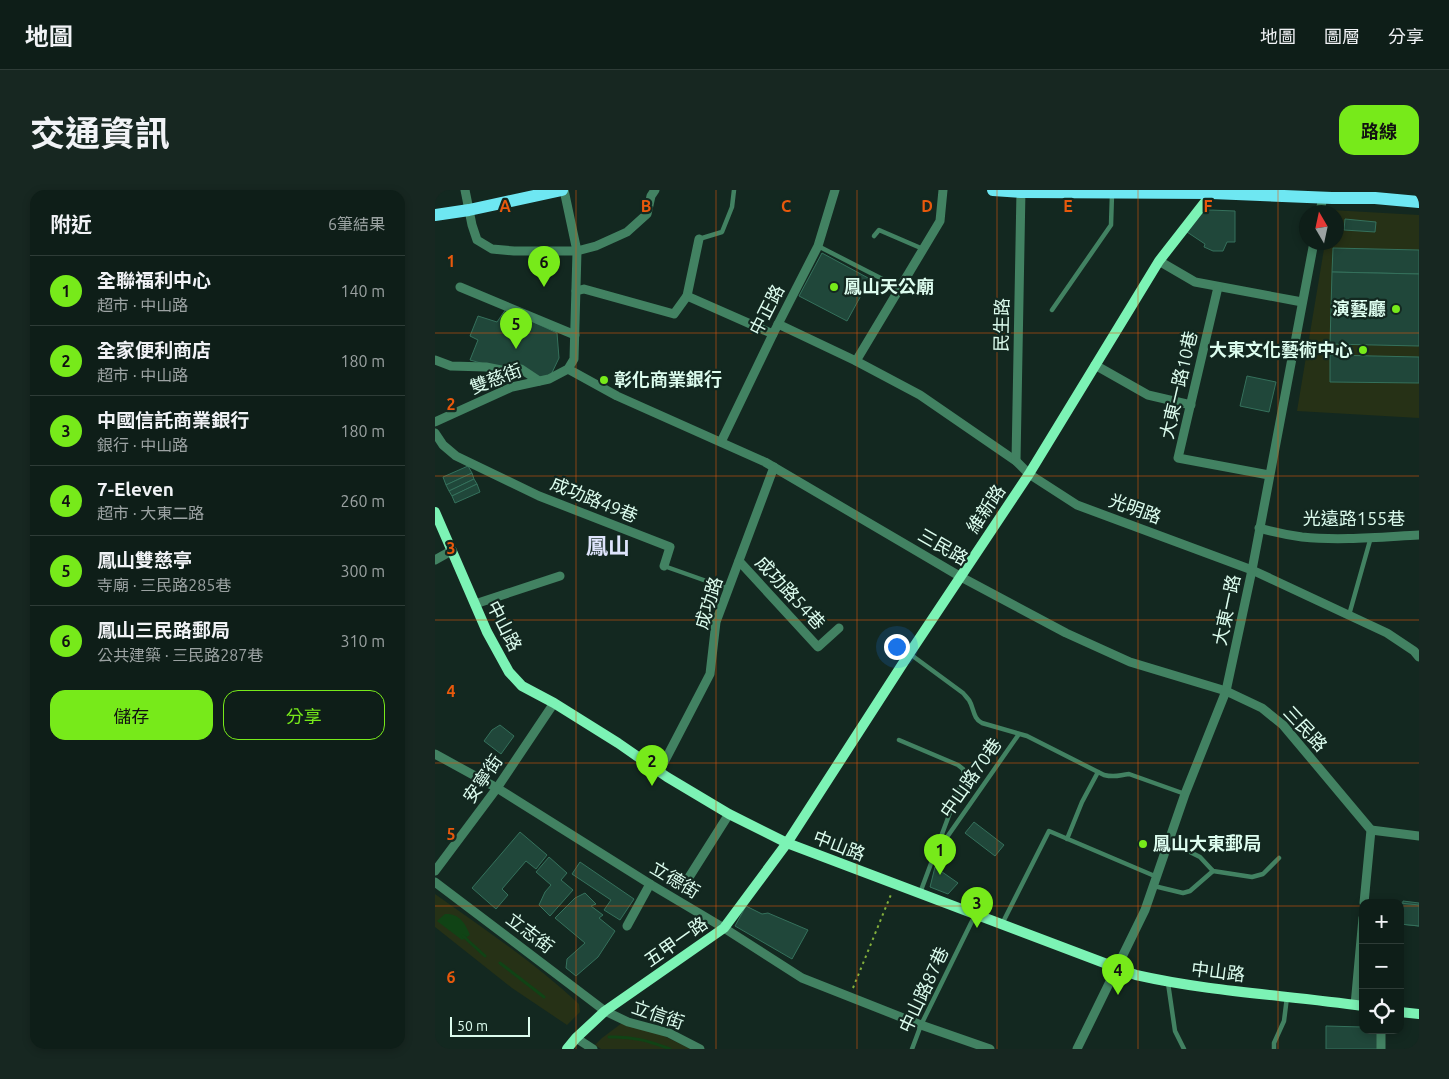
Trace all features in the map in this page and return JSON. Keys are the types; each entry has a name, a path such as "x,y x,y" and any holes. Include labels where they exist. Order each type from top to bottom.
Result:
{"main road":[{"path":"435,215 469,210 563,190"},
{"path":"993,190 1212,191 1329,195 1419,202"},
{"name":"維新路","path":"787,844 909,654 1029,474 1159,261 1212,191"},
{"name":"中山路","path":"435,512 487,632 509,672 522,686 554,703 618,743 659,772 729,814 787,844 1137,976 1168,982 1359,1005"},
{"name":"五甲一路","path":"567,1049 605,1011 724,928 787,844"},
{"path":"1404,1012 1419,1014"}],"street":[{"path":"465,190 477,240 492,248 514,251 577,251 596,246 627,232 647,214 651,196 655,190"},
{"path":"563,190 577,251 574,359 568,369"},
{"name":"中正路","path":"721,442 818,246 835,190"},
{"path":"856,361 940,222 943,190"},
{"name":"民生路","path":"1016,460 1021,191"},
{"path":"576,290 585,289 674,314 687,296 699,239"},
{"name":"大東一路","path":"1077,1049 1145,910 1185,794 1226,692 1252,570 1312,250"},
{"path":"1159,261 1195,282 1302,302"},
{"path":"461,287 575,335"},
{"name":"大東一路10巷","path":"1218,287 1178,458 1269,475"},
{"path":"687,296 773,334"},
{"name":"光明路","path":"778,324 856,361 920,396 1016,460 1029,474 1077,505 1252,570 1387,633 1414,651 1419,657"},
{"path":"435,360 451,366 486,367 501,370 521,369 539,381"},
{"path":"1095,365 1148,395 1191,405"},
{"name":"三民路","path":"568,369 617,396 765,462 961,577 1066,633 1130,662 1226,692 1261,708 1283,725 1371,830"},
{"name":"雙慈街","path":"435,422 512,387 549,379 568,369"},
{"name":"成功路49巷","path":"435,432 443,445 456,456 539,496 670,547 664,566"},
{"name":"成功路","path":"659,772 710,674 716,622 774,467"},
{"name":"光遠路155巷","path":"1259,528 1302,537 1419,535"},
{"path":"435,560 451,551"},
{"name":"成功路54巷","path":"739,561 818,647 839,628"},
{"path":"475,604 559,576"},
{"name":"安寧街","path":"435,871 497,788 554,703"},
{"name":"立德街","path":"435,754 497,788 802,978 921,1025 990,1049"},
{"path":"686,882 729,814"},
{"path":"1364,899 1371,830 1419,836"},
{"name":"立志街","path":"435,882 605,1011"},
{"path":"627,926 650,884"},
{"path":"1360,989 1362,944"},
{"name":"立信街","path":"605,1011 628,1022 669,1033 700,1049"},
{"path":"1381,1034 1381,1049"},
{"path":"576,1038 593,1049"}],"lane":[{"path":"699,239 722,232 732,207 734,190"},
{"path":"1052,310 1111,225 1107,192"},
{"path":"874,236 879,230 923,250"},
{"path":"818,246 900,288"},
{"path":"1349,615 1371,537"},
{"name":"成功路49巷","path":"664,566 729,589"},
{"name":"中山路70巷","path":"909,654 963,693 969,700 978,721 1019,734 934,856"},
{"path":"1019,734 1027,736 1098,772 1112,777 1129,774 1185,794"},
{"name":"中山路70巷","path":"899,740 958,765 963,769 964,775 920,894"},
{"path":"1067,839 1082,802 1098,772"},
{"path":"1002,925 1049,831 1183,893 1190,891 1213,872"},
{"path":"1168,841 1200,857 1213,872 1252,877 1263,874 1279,858"},
{"name":"中山路87巷","path":"912,1049 921,1025 975,915"},
{"path":"1168,982 1175,1031 1184,1049"},
{"path":"1275,1049 1274,1043 1284,1021 1287,997"}],"path":[{"path":"850,997 895,884"}],"shaded area":[{"name":"大東文化藝術中心","path":"1344,211 1419,215 1419,418 1297,411 1324,250 1344,250"},
{"path":"435,894 545,974 579,1004 580,1012 567,1025 512,988 435,927"},
{"path":"445,914 458,917 470,935 462,940 437,921"},
{"path":"622,1023 660,1034 691,1049 601,1049 595,1045"}],"building":[{"path":"1210,210 1235,211 1235,242 1227,242 1223,251 1213,251 1204,247 1205,244 1187,232 1200,212"},
{"path":"1345,219 1376,222 1375,232 1344,230"},
{"path":"1344,248 1419,250 1419,274 1332,272 1333,250 1344,250"},
{"name":"鳳山天公廟","path":"822,253 870,279 847,321 799,296"},
{"path":"1332,272 1419,274 1419,346 1330,344"},
{"path":"506,309 557,333 559,358 549,379 536,379 521,366 506,370 470,360 478,340 470,336 478,316 497,322"},
{"path":"1330,355 1419,357 1419,383 1330,382"},
{"path":"1247,376 1276,382 1269,412 1240,406"},
{"path":"468,466 472,473 446,485 443,477"},
{"path":"472,473 474,479 449,491 446,485"},
{"path":"474,479 477,484 452,496 449,491"},
{"path":"477,484 480,492 455,503 452,496"},
{"path":"500,725 514,736 501,754 484,741 492,730"},
{"path":"974,822 1004,845 995,856 965,833"},
{"path":"520,832 547,855 536,869 526,861 502,889 508,895 496,909 472,888"},
{"path":"549,857 567,873 561,880 573,890 550,916 539,905 545,892 551,885 536,872"},
{"path":"580,862 634,899 620,920 604,910 611,900 572,874"},
{"path":"935,867 958,883 948,894 930,887"},
{"path":"585,893 596,904 591,906 603,915 599,918 615,931 598,957 576,976 566,968 567,959 585,943 555,918 575,898"},
{"path":"1404,901 1419,903 1419,926 1404,924"},
{"path":"1404,903 1419,905 1419,926 1404,924"},
{"path":"746,906 762,914 768,913 808,930 792,959 735,926"},
{"path":"1326,1026 1359,1027 1359,1034 1379,1034 1378,1049 1326,1049"}],"waterway":[{"path":"463,936 485,956"},
{"path":"500,963 544,997"},
{"path":"609,1037 625,1037 670,1049"}],"place":[{"name":"鳳山三民路郵局","path":"544,287"},
{"name":"鳳山天公廟","path":"834,287"},
{"name":"演藝廳","path":"1396,309"},
{"name":"鳳山雙慈亭","path":"516,349"},
{"name":"大東文化藝術中心","path":"1363,350"},
{"name":"彰化商業銀行","path":"604,380"},
{"name":"全家便利商店","path":"652,786"},
{"name":"鳳山大東郵局","path":"1143,844"},
{"name":"全聯福利中心","path":"940,875"},
{"name":"中國信託商業銀行","path":"977,928"},
{"name":"7-Eleven","path":"1118,995"}],"district":[{"name":"鳳山","path":"608,546"}]}
